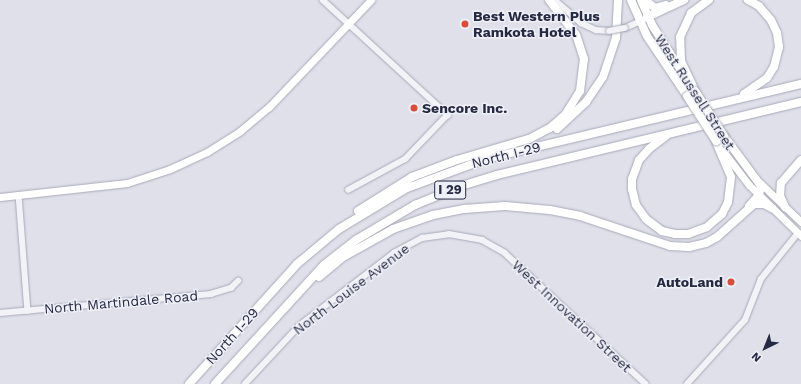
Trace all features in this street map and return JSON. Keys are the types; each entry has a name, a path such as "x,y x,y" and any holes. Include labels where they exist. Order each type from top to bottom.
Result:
{"highway":[{"path":"331,235 349,217 405,181 443,165 529,139 550,128 565,115 580,91 584,59 576,35 549,0"},
{"path":"486,159 518,149 544,137 567,121 586,102 602,77 613,52 617,27 618,0"},
{"name":"West Russell Street","path":"631,0 639,21 716,141 730,177 728,202 718,219 707,227 695,232 675,234 662,231 646,220 636,205 632,189 632,179 639,160 649,148 670,134"},
{"name":"West Russell Street","path":"641,0 647,17 724,136 756,179"},
{"path":"646,0 655,8 680,0"},
{"path":"647,17 684,0"},
{"path":"695,91 681,61 680,37 691,14 709,0"},
{"path":"714,105 759,86 771,73 777,61 778,40 775,27 764,10 748,0"},
{"name":"North I-29","path":"189,384 281,281 331,235 363,213 407,188 486,159 801,84"},
{"name":"North I-29","path":"215,384 303,285 334,256 377,226 416,204 490,177 801,102"},
{"path":"785,207 780,196 781,183 801,160"},
{"path":"727,229 759,195 761,188 756,179"},
{"path":"269,323 330,267 358,248 393,229 446,212 493,206 537,208 580,216 679,247 706,243 727,229 754,204 764,204 772,208"}],"main road":[{"path":"0,197 19,196 127,182 170,169 208,152 240,131 269,107 371,0"},
{"path":"716,141 736,170 759,195 800,234"},
{"path":"756,179 800,220"}],"street":[{"path":"323,0 448,115 406,159 349,190"},
{"path":"555,0 581,23 596,30 609,31 625,28 647,17"},
{"path":"19,196 28,311"},
{"name":"North Louise Avenue","path":"245,384 299,326 408,244 430,236 449,234 473,238 498,248"},
{"path":"687,384 745,320 761,279 800,234"},
{"name":"West Innovation Street","path":"498,248 646,384"},
{"name":"North Martindale Road","path":"0,313 211,294 231,288 238,281"}],"place":[{"name":"Best Western Plus Ramkota Hotel","path":"465,24"},
{"name":"Sencore Inc.","path":"414,108"},
{"name":"AutoLand","path":"731,282"}]}
